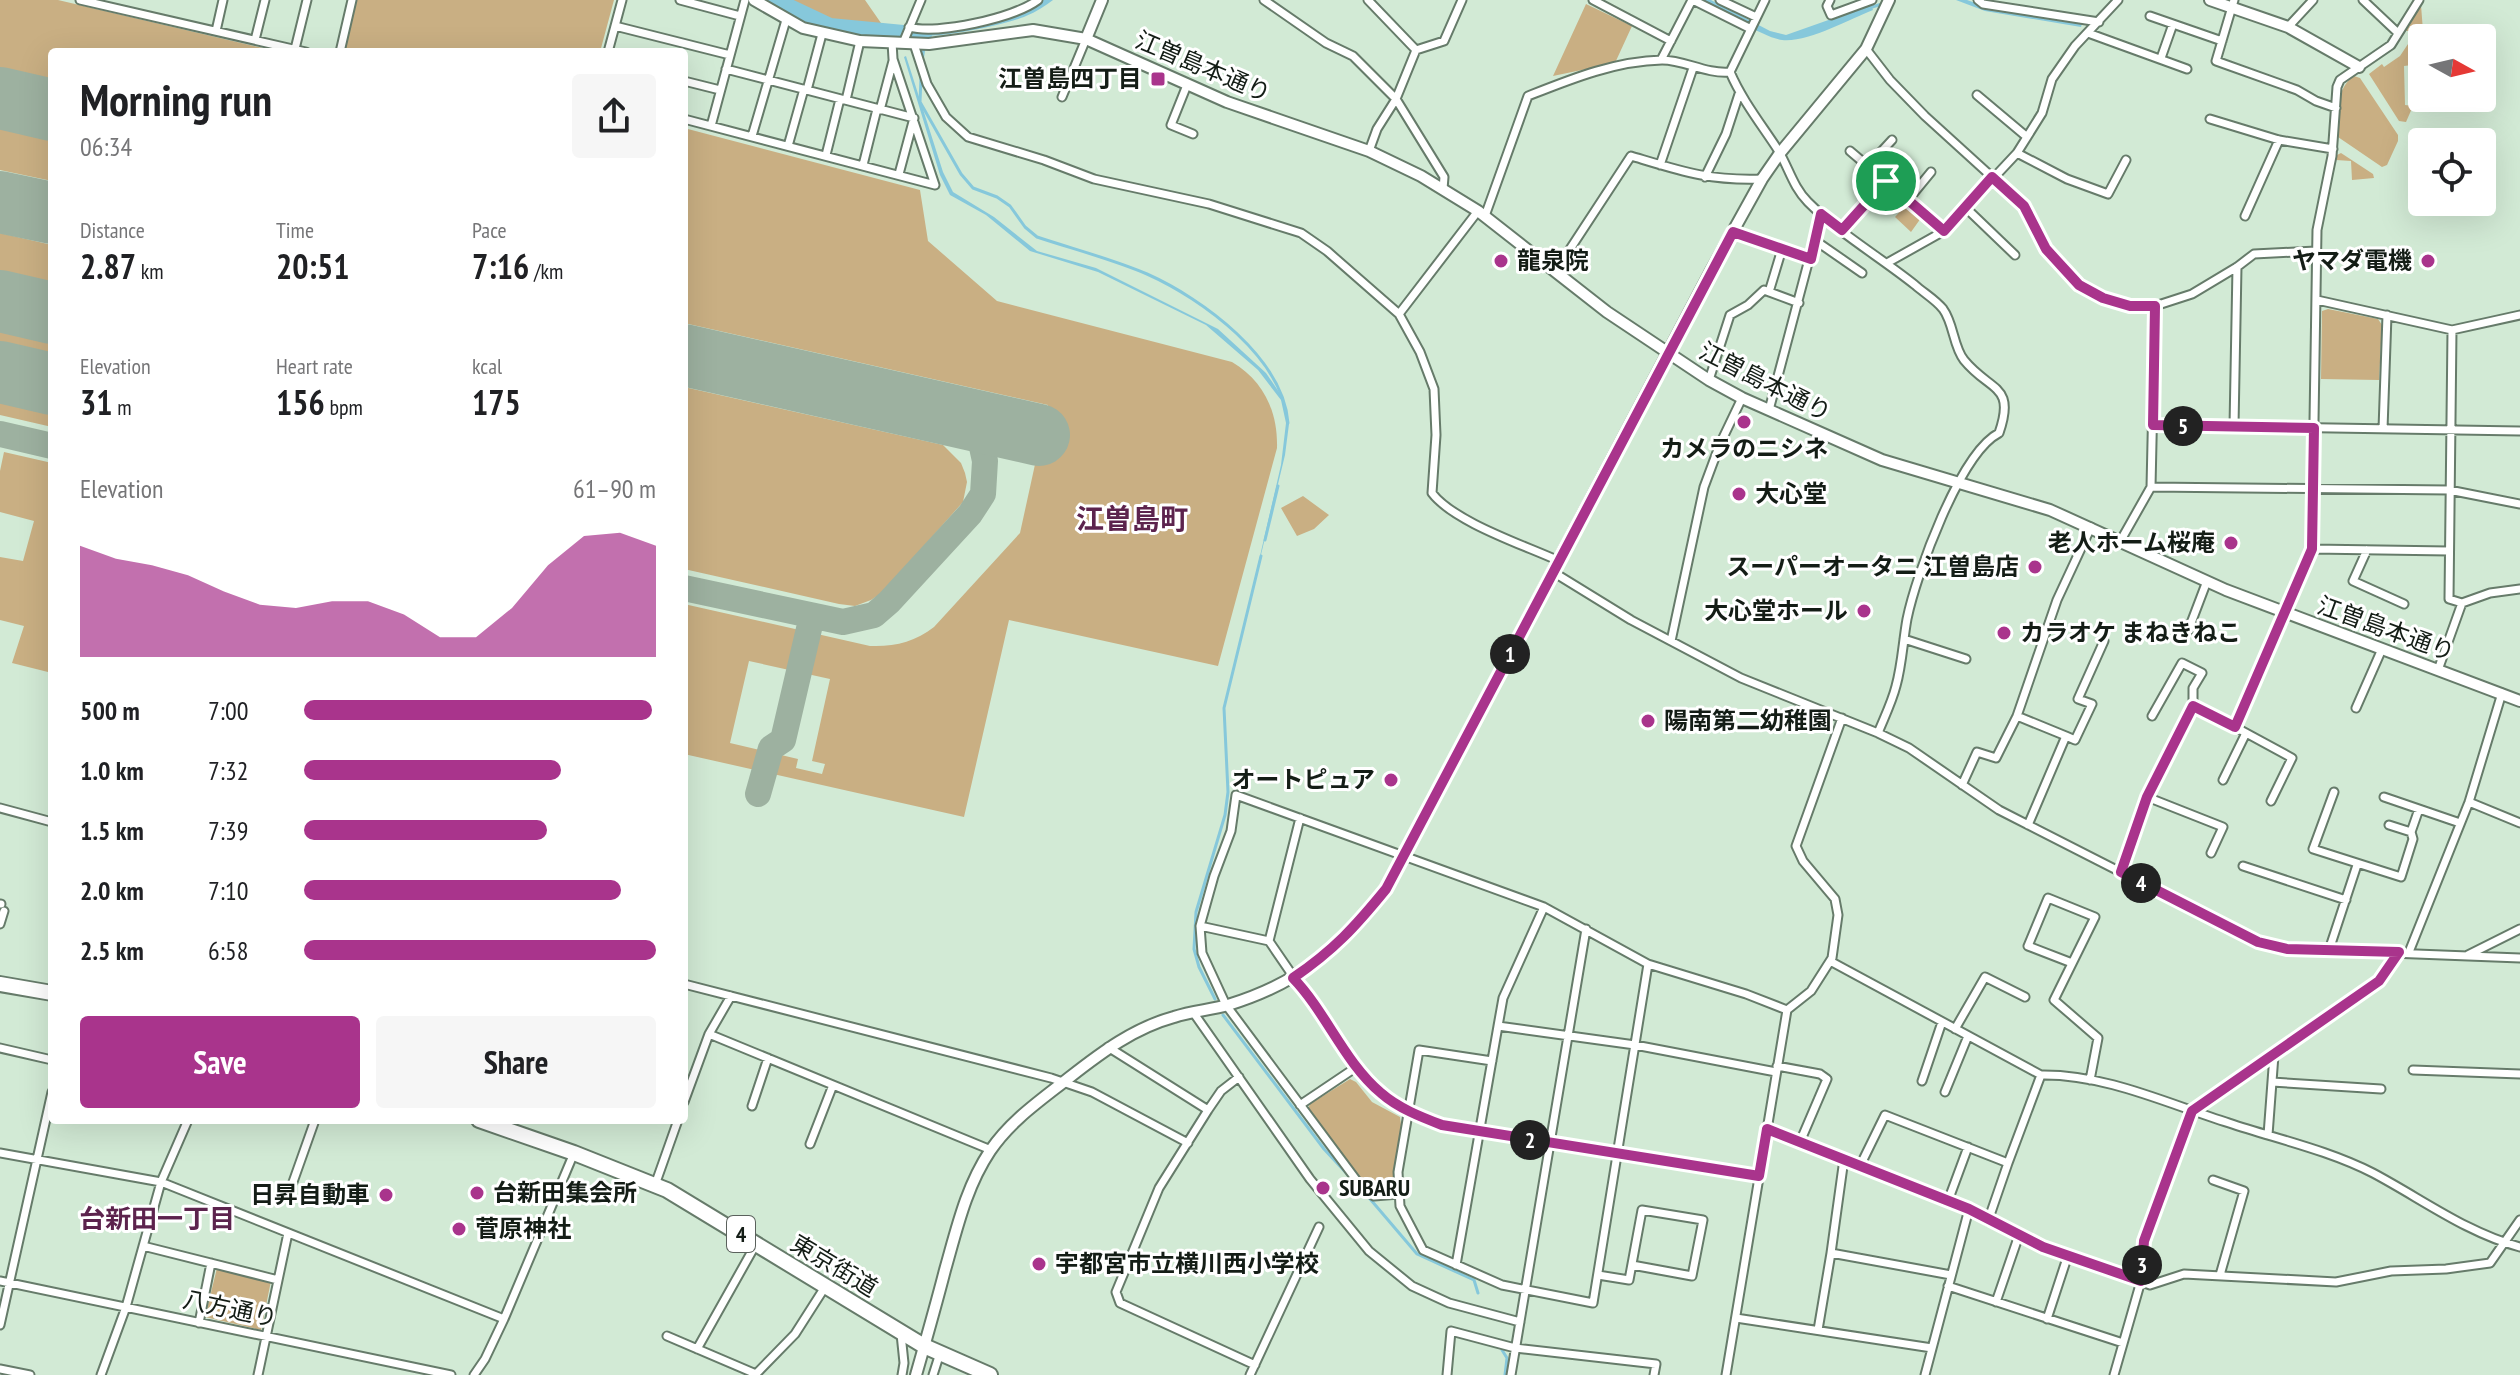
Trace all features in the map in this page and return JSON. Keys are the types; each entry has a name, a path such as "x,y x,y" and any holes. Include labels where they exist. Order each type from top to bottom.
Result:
{"highway":[{"path":"0,984 48,992"},
{"name":"東京街道","path":"491,1124 655,1185 695,1205 924,1346 990,1375"}],"street":[{"path":"80,0 291,48"},
{"path":"216,31 223,0"},
{"path":"255,40 265,0"},
{"path":"295,48 307,0"},
{"path":"341,48 352,0"},
{"path":"609,48 622,0"},
{"path":"680,0 740,16"},
{"path":"711,126 745,0"},
{"name":"江曽島本通り","path":"754,0 786,20 822,34 860,41 947,42 1033,30 1059,32 1086,39 1227,102 1369,151 1482,213 1555,272 1709,380 1742,398 1882,460 2033,504 2286,613 2520,701"},
{"path":"863,165 893,59 921,0"},
{"path":"909,27 940,28 1003,15 1038,0"},
{"path":"1062,97 1102,0"},
{"path":"1264,0 1326,43 1353,56 1396,99 1444,177 1443,189"},
{"path":"1368,0 1416,50"},
{"path":"1369,151 1377,129 1396,99 1416,50 1444,41 1462,0"},
{"path":"1593,0 1671,41"},
{"path":"1661,60 1692,0 1751,29"},
{"path":"1720,0 1756,17"},
{"path":"1765,0 1730,72 1739,94 1780,153 1795,187 1821,214 1944,310 1961,357 1977,374 2000,390 2006,413 1999,433 1986,440 1959,483 1928,549 1916,584 1896,686 1878,733"},
{"path":"1830,0 1827,6 1831,15 1872,0"},
{"path":"916,1375 964,1202 991,1150 1008,1128 1038,1100 1108,1047 1140,1030 1193,1012 1226,1005 1293,978 1320,960 1350,933 1386,889 1762,179 1866,49 1889,0"},
{"path":"1978,0 1983,4 2099,22"},
{"path":"1887,263 1944,231 2017,153 2042,113 2052,79 2118,0"},
{"path":"2210,0 2233,4 2288,27 2359,67"},
{"path":"2288,27 2313,0"},
{"path":"2363,0 2398,33"},
{"path":"2235,727 2312,549 2317,230 2333,149 2340,80 2391,45 2419,0"},
{"path":"2233,4 2216,61 2297,90 2336,108"},
{"path":"2150,16 2222,41"},
{"path":"752,136 786,20"},
{"path":"2161,58 2173,24"},
{"path":"615,26 730,55"},
{"path":"2088,33 2187,69"},
{"path":"788,146 822,34"},
{"path":"826,155 860,41"},
{"path":"903,43 946,117 968,137 1094,179 1209,204 1301,233 1327,251 1399,314 1420,352 1434,389 1436,435 1432,493 1440,504 1465,519 1559,561"},
{"path":"1866,49 1890,80 1925,116 2024,206 2046,249 2079,285 2103,298 2130,306 2155,306 2192,294 2254,254 2316,251"},
{"path":"688,120 935,185 893,59"},
{"path":"1399,314 1482,213 1528,96 1592,71 1661,60 1714,73 1730,72"},
{"path":"1660,165 1693,68"},
{"path":"726,69 914,118"},
{"path":"688,82 720,90"},
{"path":"1187,85 1171,125 1193,134"},
{"path":"1705,177 1726,134 1739,94"},
{"path":"1977,95 2027,137"},
{"path":"899,174 914,118"},
{"path":"2210,119 2279,140 2333,149"},
{"path":"1868,166 1892,140"},
{"path":"2245,216 2279,140"},
{"path":"1850,151 1944,231"},
{"path":"2017,153 2067,179 2108,194 2126,160"},
{"path":"1555,272 1631,156 1705,177 1762,179"},
{"path":"1908,200 1931,172"},
{"path":"1842,230 1886,181"},
{"path":"1965,207 2015,255"},
{"path":"1769,410 1821,214"},
{"path":"1733,232 1811,259"},
{"path":"1816,241 1862,273"},
{"path":"1769,292 1782,249"},
{"path":"2234,426 2237,267"},
{"path":"1709,380 1730,315 1748,305 1764,290 1799,303"},
{"path":"2317,300 2452,330 2520,315"},
{"path":"2121,540 2151,487 2155,306"},
{"path":"2383,429 2387,315"},
{"path":"2452,330 2449,599 2462,603 2490,593 2520,589"},
{"path":"1671,641 1704,487 1742,398"},
{"path":"2153,425 2520,431"},
{"path":"2151,487 2449,490 2520,504"},
{"path":"1962,785 1977,752 1996,758 2017,716 2057,600 2091,527"},
{"path":"2312,549 2449,551"},
{"path":"2367,550 2353,581 2404,604"},
{"path":"1553,572 1741,678 1909,748 1999,810 2258,942 2287,949 2520,958"},
{"path":"2188,631 2207,581"},
{"path":"2438,670 2462,603"},
{"path":"1904,639 1966,659"},
{"path":"2017,716 2075,740 2092,704 2078,699 2104,641"},
{"path":"2356,708 2382,649"},
{"path":"2121,872 2147,797 2193,706 2193,688 2202,673 2182,663 2152,716"},
{"path":"2409,952 2469,802 2502,693"},
{"path":"2193,706 2292,758 2271,801"},
{"path":"1726,1375 1787,1010 1811,991 1830,961 1838,915 1835,899 1803,861 1796,846 1842,718"},
{"path":"2223,780 2246,733"},
{"path":"2028,825 2066,736"},
{"path":"2334,792 2313,849 2401,877 2419,809"},
{"path":"1399,1194 1374,1196 1363,1189 1226,1005 1202,953 1200,926 1231,831 1236,795 1544,907 1648,964 1787,1010"},
{"path":"2147,797 2223,827 2211,853"},
{"path":"2384,797 2460,823"},
{"path":"2469,802 2520,823"},
{"path":"0,808 48,821"},
{"path":"1269,941 1300,818"},
{"path":"2389,825 2411,832"},
{"path":"2329,950 2357,865"},
{"path":"2243,866 2346,900"},
{"path":"2072,963 2028,946 2048,898 2095,917 2054,1000 2098,1038 2090,1080"},
{"path":"0,924 2,906"},
{"path":"1456,1265 1503,998 1544,907"},
{"path":"1200,926 1269,941 1293,978 1380,1093 1410,1112 1442,1125 1478,1132 1759,1176"},
{"path":"1511,1375 1586,929"},
{"path":"2465,956 2520,929"},
{"path":"2114,1375 2141,1281 2144,1241 2192,1111 2379,981 2399,952"},
{"path":"1830,961 2041,1075 2063,1075 2121,1087 2317,1150 2371,1172 2476,1231 2520,1247"},
{"path":"1492,1061 1419,1050 1398,1172 1400,1206 1423,1250 1502,1285 1593,1303 1648,964"},
{"path":"1955,1029 1985,977 2025,997"},
{"path":"688,985 1064,1082 1092,1092 1188,1143"},
{"path":"688,1082 709,1034 731,996"},
{"path":"1193,1012 1310,1179 1369,1251 1412,1286 1449,1303 1520,1322"},
{"path":"1922,1081 1942,1022"},
{"path":"1498,1026 1820,1074 1827,1079 1800,1142"},
{"path":"709,1034 991,1150"},
{"path":"1945,1092 1968,1036"},
{"path":"1108,1047 1208,1110"},
{"path":"0,1048 48,1059"},
{"path":"2268,1135 2274,1055"},
{"path":"752,1106 768,1058"},
{"path":"1300,1105 1358,1066"},
{"path":"2413,1070 2520,1074"},
{"path":"1988,1221 2041,1075"},
{"path":"1239,1077 1221,1091 1159,1188 1116,1292 1120,1303 1255,1365"},
{"path":"2272,1082 2381,1089"},
{"path":"810,1144 833,1085"},
{"path":"0,1325 4,1282 48,1110"},
{"path":"1860,1166 1885,1115 2008,1163"},
{"path":"101,1375 126,1307 161,1182 186,1124"},
{"path":"293,1182 314,1124"},
{"path":"655,1185 677,1124"},
{"path":"1767,1129 1969,1209 1988,1221 2068,1255 2150,1285 2184,1274 2336,1282 2391,1271 2446,1269 2490,1263 2520,1220"},
{"path":"1948,1201 1968,1147"},
{"path":"0,1153 161,1182 504,1319"},
{"path":"474,1375 504,1319 574,1153"},
{"path":"1818,1330 1844,1159"},
{"path":"2213,1180 2244,1191 2220,1275"},
{"path":"1925,1375 1969,1209"},
{"path":"1598,1275 1629,1280 1642,1210 1703,1220 1692,1276 1632,1265"},
{"path":"1250,1375 1319,1227"},
{"path":"258,1375 288,1233"},
{"path":"1996,1302 2019,1235"},
{"path":"697,1349 756,1244"},
{"path":"143,1246 278,1280"},
{"path":"1831,1253 1951,1275"},
{"path":"2047,1319 2068,1255"},
{"path":"199,1323 211,1263"},
{"name":"八方通り","path":"4,1282 451,1375"},
{"path":"1948,1286 2123,1343"},
{"path":"667,1336 756,1375 795,1334 825,1287"},
{"path":"1736,1318 1932,1348"},
{"path":"1447,1375 1451,1331 1515,1348 1656,1364 1654,1375"},
{"path":"900,1332 904,1363 902,1375"},
{"path":"933,1375 940,1353"},
{"path":"0,1369 30,1375"}],"shaded area":[{"path":"0,0 58,0 263,48 48,48 48,180 0,170"},
{"path":"356,0 614,0 601,48 345,48"},
{"path":"769,0 865,0 890,36 827,27"},
{"path":"1586,4 1632,26 1615,63 1553,76"},
{"path":"2421,5 2422,24 2410,24"},
{"path":"2408,44 2408,66 2404,66 2405,105 2410,112 2406,122 2399,121 2369,74 2400,56"},
{"path":"2354,76 2360,78 2398,135 2387,165 2382,167 2338,137 2340,96"},
{"path":"688,129 920,190 928,241 997,301 1232,362 1253,378 1267,399 1275,422 1277,448 1218,666 1009,620 964,817 688,755 688,605 870,646 887,646 912,640 934,627 1020,533 1048,405 688,324","holes":["749,661 830,679 812,761 825,764 822,774 796,768 798,759 730,743"]},
{"path":"2341,153 2373,174 2374,178 2352,180 2351,161 2336,160"},
{"path":"1906,205 1921,218 1911,232 1895,217"},
{"path":"0,233 48,244 48,426 0,415"},
{"path":"2328,309 2378,319 2382,325 2379,380 2321,379 2322,311"},
{"path":"688,388 943,445 961,463 967,482 963,502 883,592 855,606 688,570"},
{"path":"4,452 48,462 48,672 12,663 24,626 0,620 0,557 23,561 34,521 0,512 0,471"},
{"path":"1303,496 1329,515 1314,529 1297,536 1281,508"},
{"path":"1350,1079 1372,1102 1400,1117 1402,1132 1391,1187 1387,1192 1372,1193 1367,1190 1307,1111 1310,1104"},
{"path":"217,1268 271,1281 261,1330 205,1317"}],"water":[{"path":"777,0 819,20 893,32 893,35 846,31 817,24 774,4"},
{"path":"1044,0 1053,0 1033,13 990,27 922,36 922,32 1016,14"},
{"path":"1702,0 1711,0 1770,31 1786,35 1871,5 1873,10 1804,38 1782,40 1753,29"},
{"path":"1956,0 2082,24 2081,27 1985,11"},
{"path":"906,56 943,172 953,192 994,217 1037,251 1096,268 1218,329 1266,373 1281,395 1289,424 1285,455 1245,621 1281,465 1286,423 1281,400 1258,370 1206,325 1098,272 1030,251 986,215 950,195 940,175"}],"waterway":[{"path":"775,0 830,26 924,35"},
{"path":"1869,8 1885,3"},
{"path":"922,61 926,34"},
{"path":"921,77 920,102 961,174 973,188 997,197 1010,206 1025,227 1037,237 1147,274 1215,315 1256,354 1272,376 1283,399 1288,423"},
{"path":"1265,540 1278,486"},
{"path":"1215,999 1194,949 1196,912 1225,815 1228,792 1224,708 1261,556"},
{"path":"1223,1015 1324,1149 1349,1176"},
{"path":"1365,1193 1417,1254 1474,1280 1478,1293"},
{"path":"1502,1350 1507,1358 1505,1375"}],"taxiway":[{"path":"688,589 843,622 874,615 970,514 983,494 985,461 969,419"},
{"path":"0,434 48,445"},
{"path":"758,794 771,748 783,740 812,616"}],"runway":[{"path":"0,98 48,109"},
{"path":"0,202 48,212"},
{"path":"0,301 48,312"},
{"path":"688,356 1039,435"},
{"path":"0,372 48,383"}],"place":[{"name":"江曽島四丁目","path":"1158,79"},
{"name":"龍泉院","path":"1501,261"},
{"name":"ヤマダ電機","path":"2428,261"},
{"name":"カメラのニシネ","path":"1744,422"},
{"name":"大心堂","path":"1739,494"},
{"name":"老人ホーム桜庵","path":"2231,543"},
{"name":"スーパーオータニ 江曽島店","path":"2035,567"},
{"name":"大心堂ホール","path":"1864,611"},
{"name":"カラオケ まねきねこ","path":"2004,633"},
{"name":"陽南第二幼稚園","path":"1648,721"},
{"name":"オートピュア","path":"1391,780"},
{"name":"SUBARU","path":"1323,1188"},
{"name":"台新田集会所","path":"477,1193"},
{"name":"日昇自動車","path":"386,1195"},
{"name":"菅原神社","path":"459,1229"},
{"name":"宇都宮市立横川西小学校","path":"1039,1264"}],"district":[{"name":"江曽島町","path":"1132,519"},
{"name":"台新田一丁目","path":"157,1219"}],"route":[{"path":"1992,177 2024,206 2046,249 2079,285 2103,298 2130,306 2155,306 2153,425 2314,428 2312,549 2286,613 2235,727 2193,706 2147,797 2121,872 2258,942 2287,949 2399,952 2379,981 2192,1111 2144,1241 2141,1281 2043,1247 1969,1209 1767,1129 1759,1176 1442,1125 1410,1112 1380,1093 1343,1049 1293,978 1320,960 1350,933 1386,889 1733,232 1811,259 1821,214 1842,230 1886,181 1944,231 1992,177"}]}
